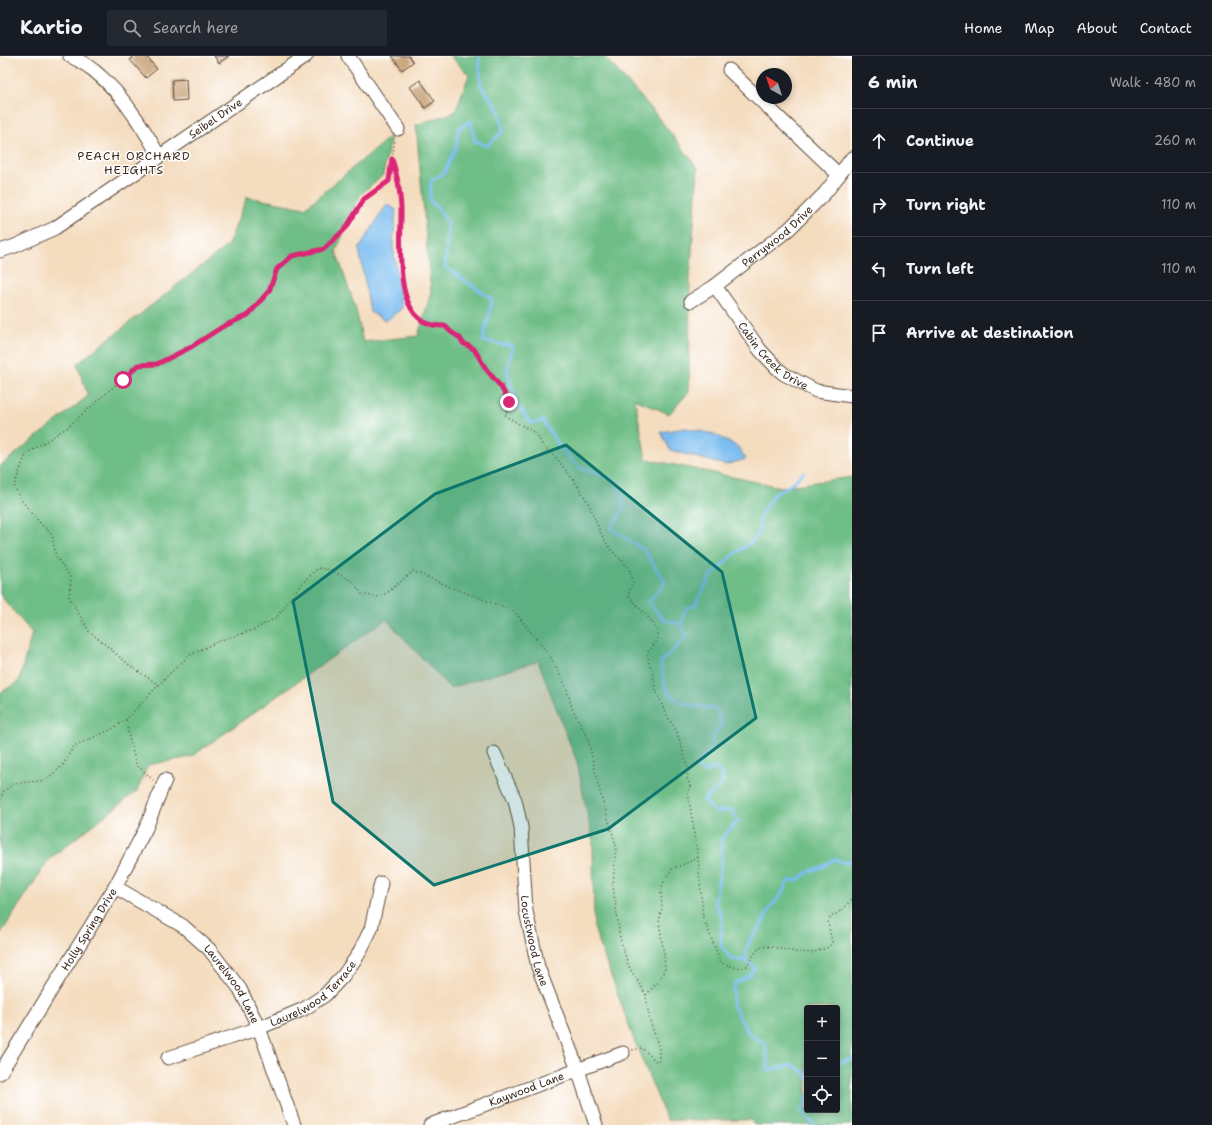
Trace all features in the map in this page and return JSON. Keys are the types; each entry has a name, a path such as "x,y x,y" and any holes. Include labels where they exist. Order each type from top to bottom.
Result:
{"street":[{"path":"70,56 78,59 100,74 112,87 148,135 159,156"},
{"name":"Seibel Drive","path":"0,250 15,246 54,228 306,56"},
{"path":"348,56 398,129"},
{"path":"728,70 839,175"},
{"name":"Perrywood Drive","path":"691,301 715,286 789,229 825,193 852,158"},
{"name":"Cabin Creek Drive","path":"715,286 760,350 784,374 816,391 852,396"},
{"name":"Locustwood Lane","path":"494,753 514,800 521,827 526,911 538,967 578,1070 596,1125"},
{"name":"Holly Spring Drive","path":"0,1073 115,887 146,828 165,780"},
{"name":"Laurelwood Terrace","path":"168,1058 259,1028 304,1009 325,994 343,976 358,955 371,929 381,883"},
{"name":"Laurelwood Lane","path":"115,887 183,926 209,949 240,989 259,1028 294,1125"},
{"name":"Kaywood Lane","path":"430,1125 623,1053"}],"path":[{"path":"159,685 133,668 89,631 73,604 69,597 71,578 56,556 52,535 21,500 14,486 26,454 68,427 138,365 157,364 191,347 222,327 248,315 269,291 277,269 292,256 324,249 346,228 364,199 389,181 398,129"},
{"path":"392,159 397,177 401,206 400,250 404,293 408,303 416,316 433,325 445,326 460,338 463,343 474,349 486,369 501,387 509,402 509,409 504,414 537,434 542,445 558,460 588,502 601,534 610,550 629,568 633,582 628,595 632,602 642,610 656,630 657,641 647,653 656,688 665,712 677,732 688,769 687,778 690,786 688,792 698,858 702,917 721,963 737,968 747,966 760,948 766,946 811,953 829,946 832,942 828,923 830,918 843,909 852,899"},
{"path":"0,799 4,791 13,784 46,780 62,766 74,746 110,730 126,720 169,674 190,655 221,640 254,630 277,617 301,584 318,568 331,570 352,581 362,594 377,597 387,593 413,571 514,611 550,656 567,689 572,708 588,740 599,789 616,845 613,886 620,938 628,965 646,994 649,1018 659,1048 659,1064 642,1048 623,1053"},
{"path":"126,720 136,764 155,783 158,799"},
{"path":"646,994 660,981 665,970 659,922 662,908 661,891 665,878 672,869 698,858"}],"highlighted area":[{"path":"566,445 722,572 756,718 608,829 434,885 333,802 293,601 435,494"}],"green space":[{"path":"450,56 604,56 650,107 698,168 690,278 689,392 669,414 635,399 646,459 781,487 852,477 852,1125 754,1125 751,1120 667,1120 634,1040 594,928 593,843 577,762 538,661 450,688 386,619 191,757 148,765 137,791 49,859 0,935 0,693 19,681 32,633 0,595 0,466 88,396 77,364 228,245 247,197 305,208 391,136 383,175 360,195 336,251 356,310 363,342 418,336 431,292 416,125 455,112 469,75"}],"water":[{"path":"387,204 396,210 393,245 402,308 386,321 370,312 359,249"},
{"path":"685,428 714,434 738,447 746,459 725,465 670,450 661,432"}],"building":[{"path":"134,56 146,56 157,69 146,78 130,60"},
{"path":"214,56 229,56 219,63"},
{"path":"392,56 409,56 413,62 402,70"},
{"path":"186,79 187,100 173,101 172,80"},
{"path":"420,80 435,101 425,108 410,87"}],"waterway":[{"path":"479,56 481,86 499,110 503,131 487,146 475,141 471,121 459,128 456,147 444,173 431,181 430,200 448,223 445,267 492,299 483,341 513,346 507,371 517,404 531,423 543,421 561,449 580,468 598,473 618,483 624,508 611,528 644,550 665,582 649,602 664,620 681,624 687,636 661,662 663,679 670,694 675,699 695,706 717,709 722,726 713,734 712,748 696,766 705,772 716,768 723,776 723,784 704,800 715,812 732,810 738,821 721,839 722,858 715,902 722,917 721,945 731,959 746,961 755,968 749,976 734,984 732,1004 749,1034 765,1043 768,1070 792,1065 806,1073 807,1077"},
{"path":"681,624 686,609 695,605 710,577 734,554 752,542 759,532 761,514 774,494 789,486 804,472"},
{"path":"746,961 746,952 750,940 761,926 770,908 781,895 788,881 798,880 810,871 822,867 835,859 845,863 852,860"},
{"path":"840,1063 852,1058"},
{"path":"804,1106 802,1112 814,1125"}],"district":[{"name":"PEACH ORCHARD HEIGHTS","path":"134,163"}],"route":[{"path":"123,380 138,365 157,364 191,347 222,327 248,315 269,291 277,269 292,256 324,249 346,228 364,199 389,181 392,159 397,177 401,206 400,250 404,293 408,303 416,316 433,325 445,326 460,338 463,343 474,349 486,369 501,387 509,402"}]}
